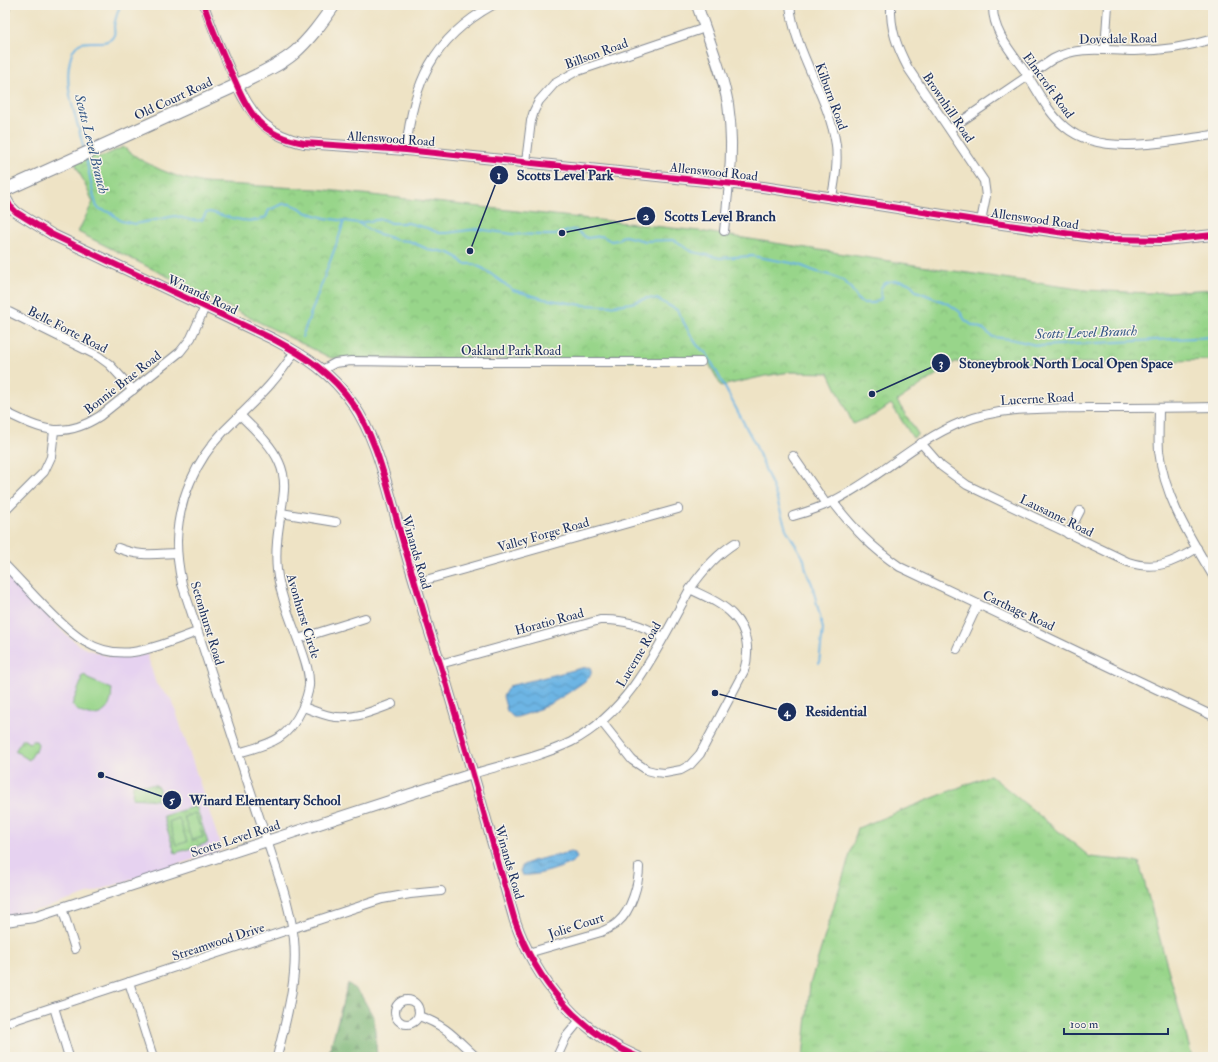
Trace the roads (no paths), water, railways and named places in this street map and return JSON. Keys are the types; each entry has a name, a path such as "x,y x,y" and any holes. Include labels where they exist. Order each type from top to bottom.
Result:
{"main road":[{"name":"Old Court Road","path":"5,190 237,85 275,66 295,52 313,33 334,5"}],"street":[{"path":"5,11 6,5"},
{"path":"204,5 213,32 237,85"},
{"path":"406,150 409,122 413,106 423,76 430,62 440,48 463,24 492,5"},
{"path":"697,5 722,79 728,103 732,159 724,231"},
{"name":"Kilburn Road","path":"790,5 796,35 833,129 836,146 836,175 832,197"},
{"name":"Brownhill Road","path":"891,5 892,25 895,40 900,53 908,68 984,181 986,196 981,221"},
{"name":"Elmcroft Road","path":"993,5 994,19 1004,42 1055,117 1073,134 1088,140 1105,143 1145,145 1213,135"},
{"path":"1105,50 1108,5"},
{"name":"Billson Road","path":"526,162 531,121 534,111 539,101 554,84 575,72 705,28"},
{"name":"Dovedale Road","path":"950,129 1063,54 1086,49 1156,50 1178,47 1213,39"},
{"name":"Allenswood Road","path":"237,85 251,112 259,121 279,136 304,143 406,150 729,184 832,197 1106,239 1164,240 1213,236"},
{"name":"Winands Road","path":"5,197 10,206 16,212 43,230 273,339 308,358 345,393 359,414 370,436 383,472 515,921 528,953 548,986 572,1013 602,1037 638,1057"},
{"name":"Bonnie Brae Road","path":"5,412 35,426 54,431 66,430 89,424 180,352 186,345 206,307"},
{"name":"Belle Forte Road","path":"5,310 98,356 120,374 133,390"},
{"name":"Setonhurst Road","path":"276,1057 292,991 295,955 293,929 288,905 182,584 177,553 177,541 180,515 187,491 192,478 205,455 213,444 240,415 268,389 288,363 295,351"},
{"name":"Oakland Park Road","path":"322,370 335,363 351,361 701,362"},
{"name":"Lucerne Road","path":"793,516 830,503 852,490 921,443 962,422 995,412 1037,409 1213,407"},
{"path":"1159,408 1159,450 1164,475 1172,502 1196,548 1213,576"},
{"name":"Avonhurst Circle","path":"238,753 276,741 292,728 303,707 308,690 309,675 280,584 277,570 276,548 285,482 279,462 266,443 240,415"},
{"path":"5,512 44,472 51,457 54,431"},
{"name":"Lausanne Road","path":"921,443 941,466 967,485 1121,559 1138,565 1149,566 1178,560 1196,548"},
{"name":"Carthage Road","path":"793,456 830,503 857,532 885,557 900,567 1213,716"},
{"name":"Valley Forge Road","path":"415,583 678,509"},
{"path":"1068,534 1080,511"},
{"path":"281,513 336,522"},
{"name":"Lucerne Road","path":"472,774 560,747 601,722 614,710 637,683 690,589 712,560 735,543"},
{"path":"118,548 142,555 177,553"},
{"path":"5,565 65,628 86,644 97,648 120,652 132,652 146,649 197,632"},
{"path":"601,722 632,760 647,770 655,772 673,772 690,765 700,754 744,670 747,661 747,652 745,634 742,627 733,615 726,609 690,589"},
{"path":"957,649 978,604"},
{"path":"298,639 365,618"},
{"name":"Horatio Road","path":"440,664 600,620 631,622 648,628 663,637"},
{"path":"303,707 332,717 344,717 355,716 392,704"},
{"name":"Scotts Level Road","path":"5,921 34,917 472,774"},
{"name":"Jolie Court","path":"528,953 611,928 623,916 635,893 640,867"},
{"name":"Streamwood Drive","path":"5,1023 382,899 441,891"},
{"path":"62,908 75,949"},
{"path":"129,982 153,1057"},
{"path":"54,1007 69,1057"},
{"path":"419,1016 437,1023 446,1029 476,1057"},
{"path":"557,1057 566,1038 580,1020"}],"water":[{"path":"590,667 591,674 587,679 571,691 549,704 533,712 517,717 513,717 507,711 503,696 509,686"},
{"path":"570,852 575,853 577,858 567,865 542,873 527,875 522,875 520,871 523,865 532,861"}],"waterway":[{"name":"Scotts Level Branch","path":"84,150 72,105 68,83 70,58 77,45 83,42 103,42 111,39 114,34 114,23 120,5"},
{"name":"Scotts Level Branch","path":"86,158 97,207 111,213 121,221 135,224 175,216 191,220 202,220 206,213 210,212 253,221 266,217 269,210 283,204 290,204 305,212 325,218 358,223 382,219 391,223 408,223 439,233 477,229 512,234 555,235 575,230 587,238 602,236 611,241 618,240 625,236 645,241 672,240 678,242 693,252 720,258 752,256 797,264 844,281 859,301 863,303 874,303 881,299 881,287 888,282 899,281 907,283 910,284 916,291 949,304 960,312 965,320 972,325 983,329 993,337 1010,339 1040,346 1213,337"},
{"path":"302,337 344,221"},
{"path":"358,223 373,232 397,240 409,241 432,251 449,253 457,257 464,264 473,264 484,269 513,290 544,299 582,305 609,306 631,303 647,298 657,299 677,310 697,345 707,354 755,444 775,493 786,529 804,559 823,629 819,663"}],"place":[{"name":"Scotts Level Branch","path":"562,233"},
{"name":"Scotts Level Park","path":"470,251"},
{"name":"Stoneybrook North Local Open Space","path":"872,394"},
{"name":"Residential","path":"715,693"},
{"name":"Winard Elementary School","path":"101,775"}]}
